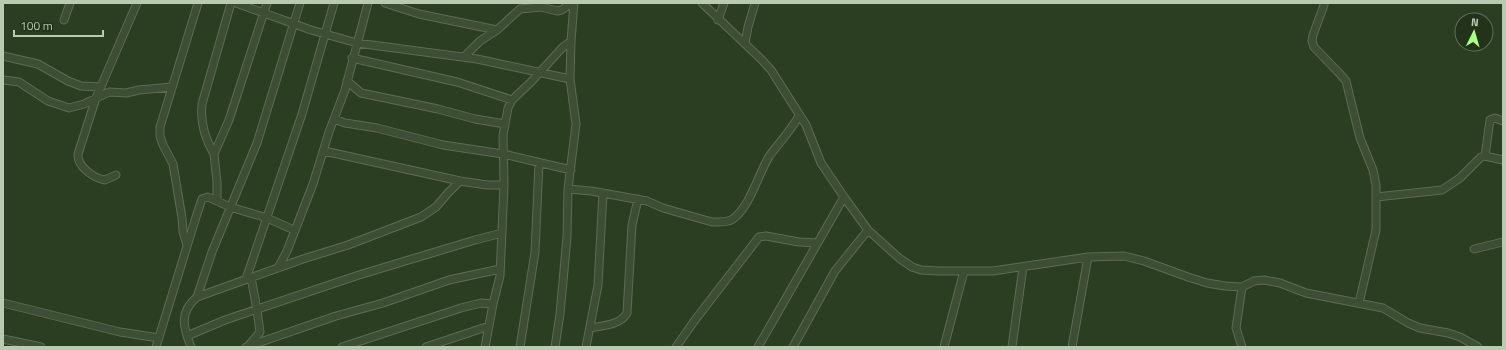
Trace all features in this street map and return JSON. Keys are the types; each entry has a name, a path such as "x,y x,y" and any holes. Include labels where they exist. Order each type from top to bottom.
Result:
{"street":[{"path":"64,20 70,3"},
{"path":"116,175 105,180 99,179 85,168 78,160 78,154 96,98 137,3"},
{"path":"187,245 183,232 173,164 163,145 160,136 160,127 198,3"},
{"path":"217,201 217,182 214,154 206,138 201,116 202,104 231,3"},
{"path":"236,3 356,43 506,64 570,79"},
{"path":"214,154 230,120 267,3"},
{"path":"197,297 212,252 261,130 300,3"},
{"path":"247,347 260,332 257,310 248,278 302,114 334,3"},
{"path":"278,268 287,251 313,184 347,81 368,3"},
{"path":"385,3 419,14 497,30"},
{"path":"464,57 480,41 497,30 520,9 541,7 557,11 562,10 570,3"},
{"path":"555,347 560,314 567,237 568,189 576,124 570,79 574,3"},
{"path":"702,3 771,70 810,132 821,163 868,230 899,258 916,269 939,271 993,270 1088,257 1124,256 1144,261 1207,283 1242,287 1254,281 1264,280 1280,283 1306,293 1383,308 1408,323 1420,328 1448,333 1460,337 1478,347"},
{"path":"718,20 724,3"},
{"path":"745,44 748,26 755,3"},
{"path":"1324,5 1313,35 1312,40 1314,47 1346,81 1360,138 1373,170 1376,185 1376,230 1359,303"},
{"path":"485,347 500,269 504,185 503,135 508,108 512,100 562,48 571,41"},
{"path":"3,56 38,64 68,81 81,86 101,87"},
{"path":"352,58 457,82 512,100"},
{"path":"3,80 19,82 40,97 64,107 75,107 109,92 126,93 139,90 172,87"},
{"path":"347,81 361,93 438,109 475,119 505,124"},
{"path":"568,189 638,199 712,222 732,220 747,201 770,156 799,116"},
{"path":"1485,156 1490,120 1495,118 1503,121"},
{"path":"334,119 345,123 377,128 443,145 503,154 571,170"},
{"path":"324,151 460,181 487,185 504,185"},
{"path":"1376,197 1442,190 1460,178 1481,157 1485,156 1503,160"},
{"path":"520,347 535,252 536,194 539,163"},
{"path":"191,347 184,326 185,312 189,304 197,297 248,278 348,245 422,217 436,207 460,181"},
{"path":"586,347 598,285 603,193"},
{"path":"156,347 202,199 206,197 230,207 267,218 294,230"},
{"path":"758,347 844,197"},
{"path":"590,328 608,325 623,319 627,314 632,225 638,199"},
{"path":"793,347 835,271 868,230"},
{"path":"187,336 225,320 359,275 502,233"},
{"path":"676,347 759,237 766,236 799,242 817,243"},
{"path":"1474,249 1503,242"},
{"path":"1072,347 1088,257"},
{"path":"1012,347 1023,266"},
{"path":"247,347 265,344 336,316 383,303 449,280 500,269"},
{"path":"944,347 964,271"},
{"path":"1242,287 1236,328 1242,347"},
{"path":"3,303 120,332 159,338"},
{"path":"342,347 461,308 481,303 493,304"},
{"path":"426,347 438,345 489,326"},
{"path":"3,339 40,347"}]}
